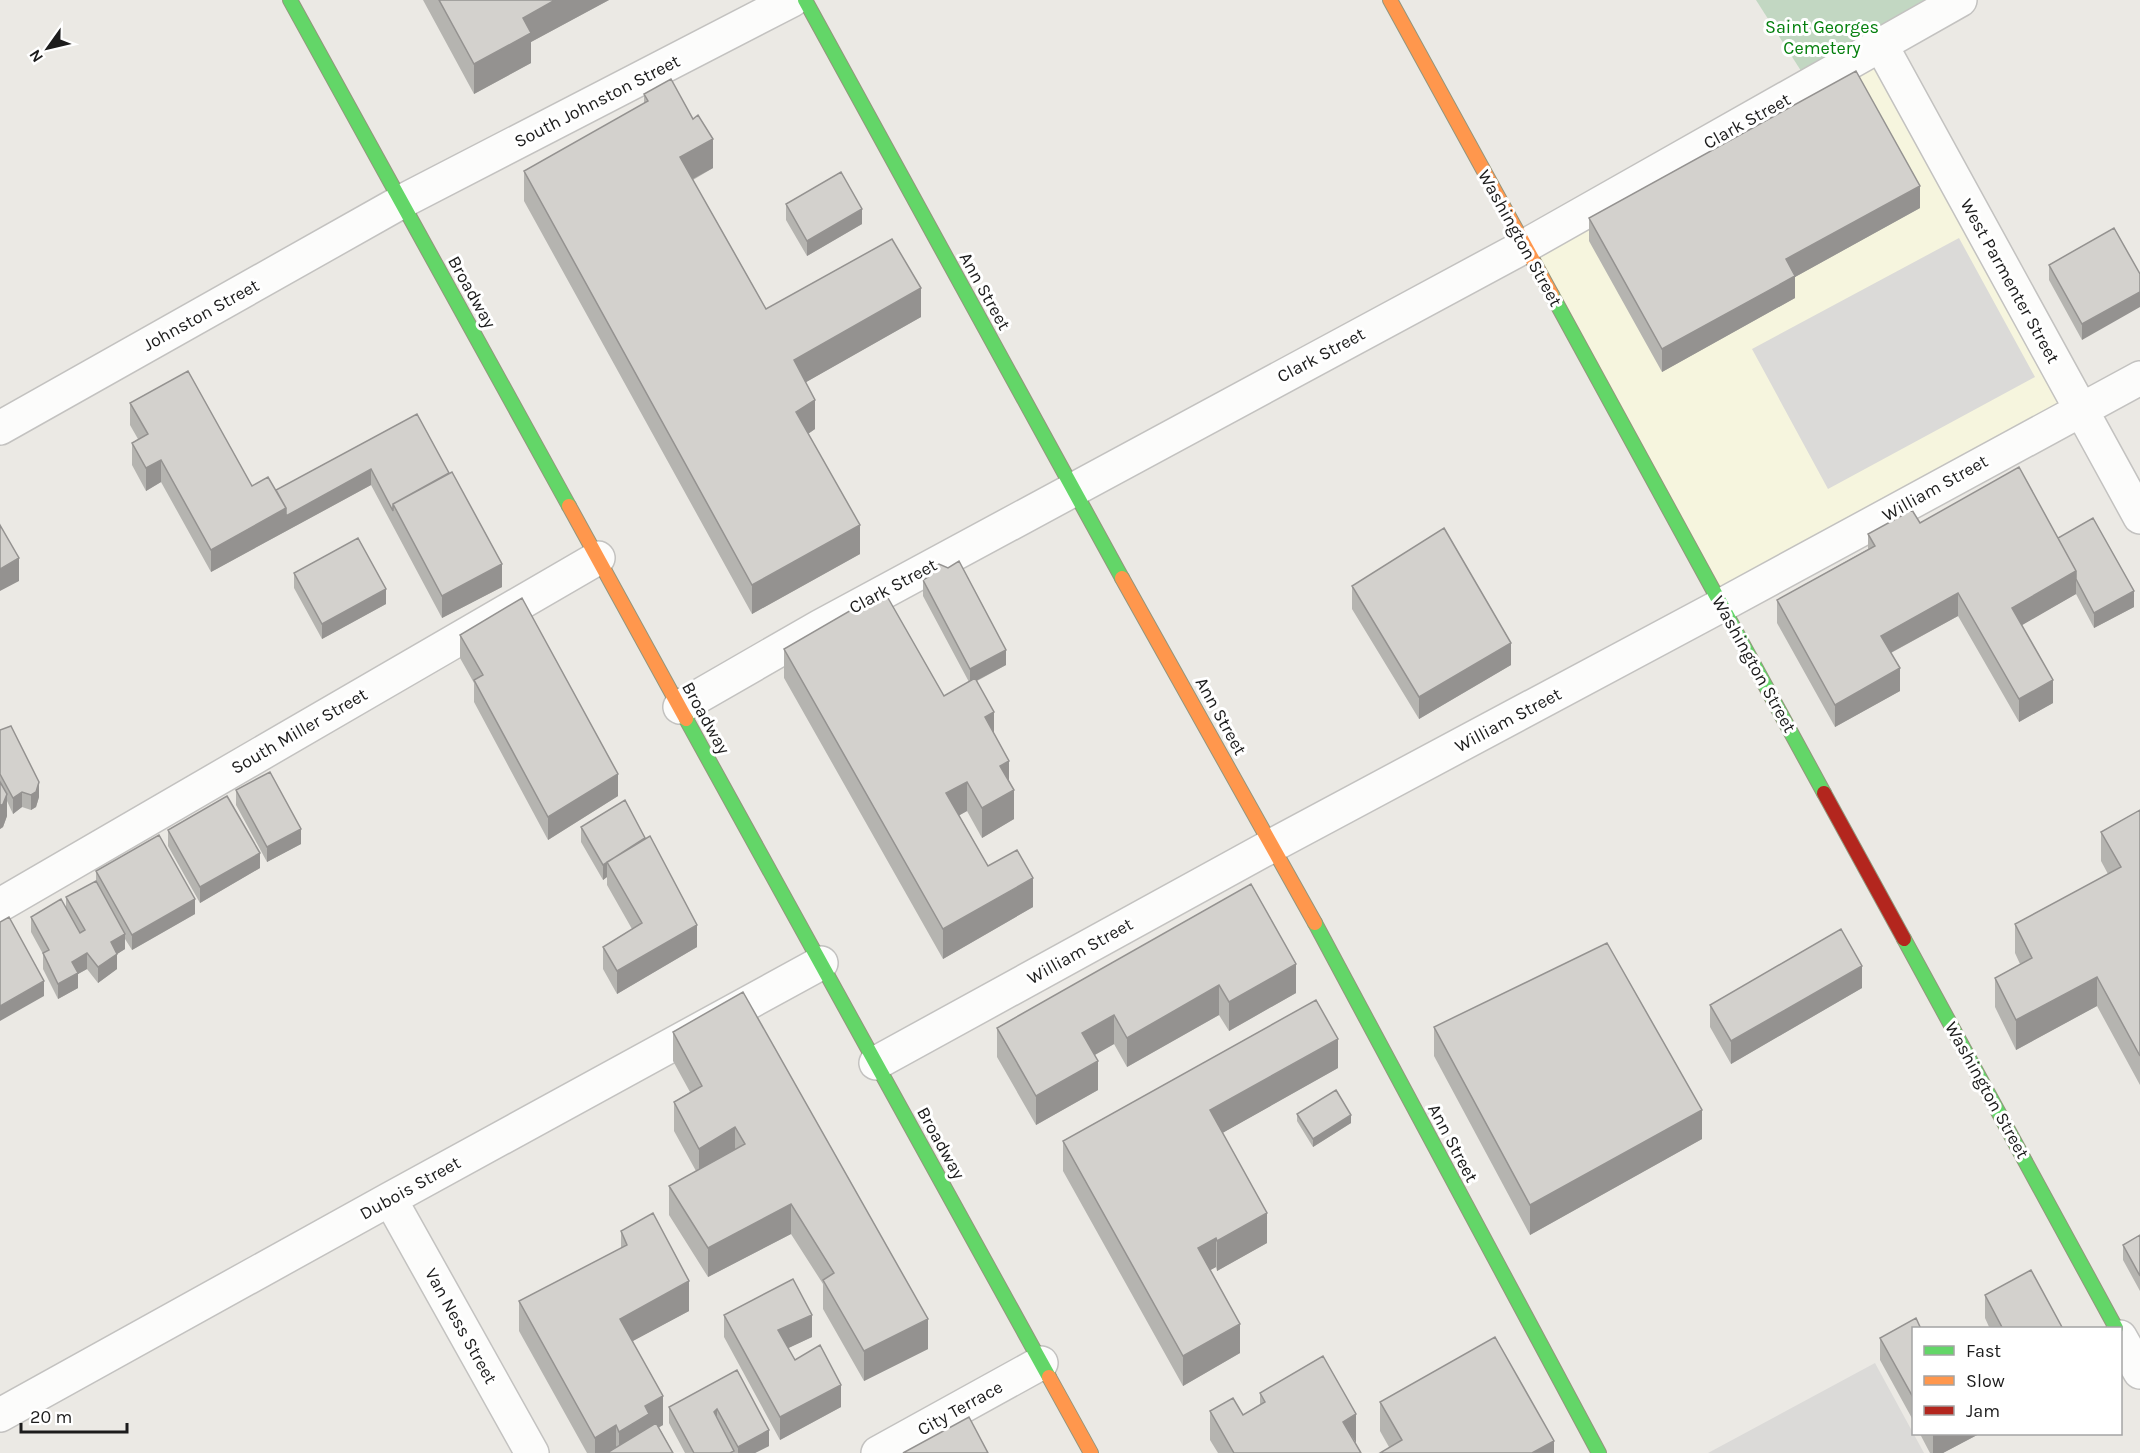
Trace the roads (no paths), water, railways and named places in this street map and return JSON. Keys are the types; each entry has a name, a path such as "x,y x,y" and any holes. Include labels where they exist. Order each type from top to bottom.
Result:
{"street":[{"name":"Broadway","path":"290,0 1091,1453"},
{"name":"South Johnston Street","path":"401,202 792,0"},
{"name":"Ann Street","path":"805,0 1072,489 1273,845 1599,1453"},
{"name":"Washington Street","path":"1390,0 2115,1327"},
{"name":"Clark Street","path":"680,707 819,627 1525,246 1960,0"},
{"name":"West Parmenter Street","path":"1881,45 2140,517"},
{"name":"Johnston Street","path":"0,428 401,202"},
{"name":"William Street","path":"876,1063 1273,845 2140,378"},
{"name":"South Miller Street","path":"0,905 598,558"},
{"name":"Dubois Street","path":"0,1415 821,963"},
{"name":"Van Ness Street","path":"390,1199 532,1453"},
{"path":"2122,1339 2140,1372"},
{"name":"City Terrace","path":"878,1453 1041,1363"}],"park label":[{"name":"Saint Georges Cemetery","path":"1822,37"}]}
